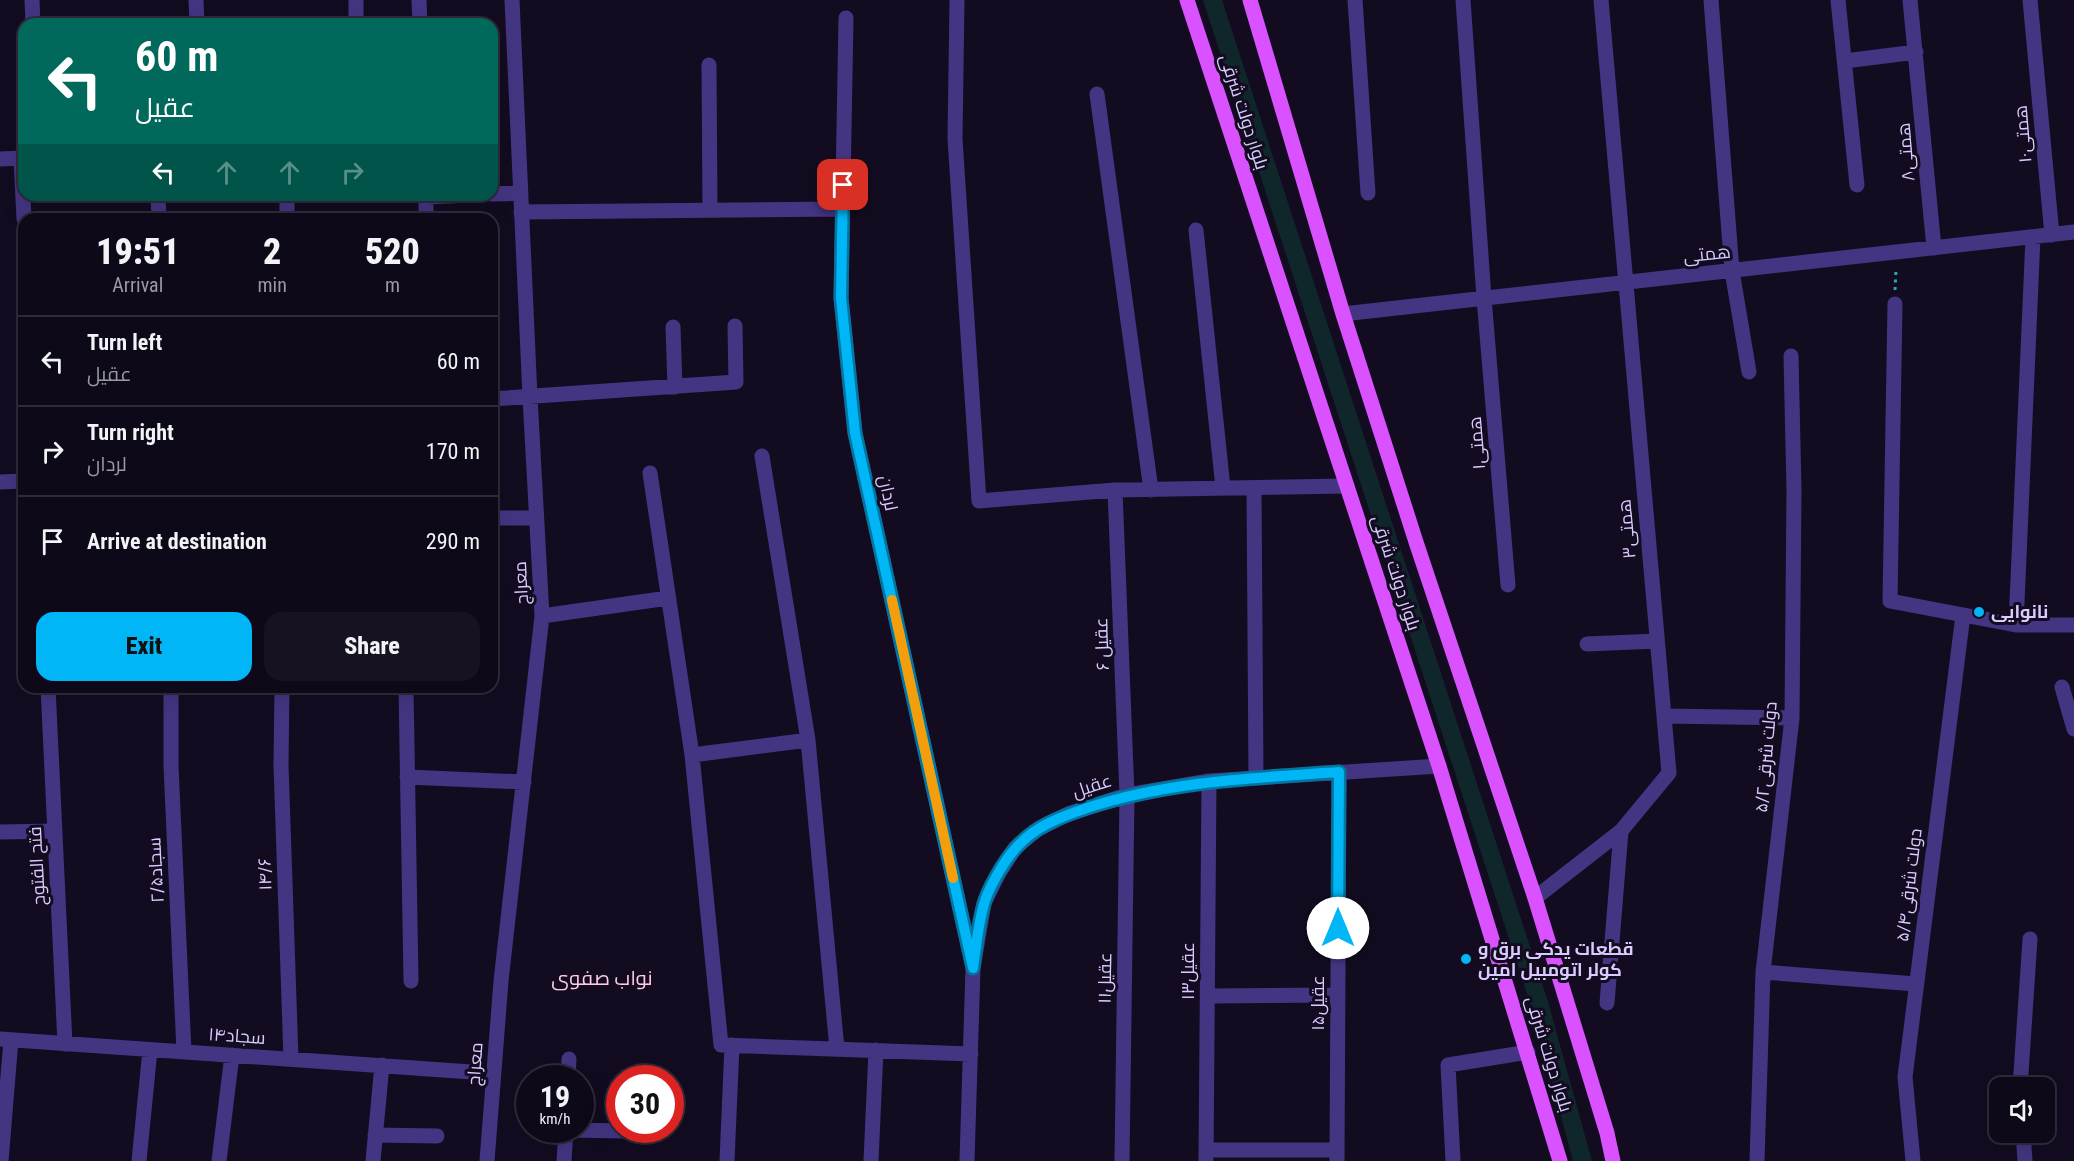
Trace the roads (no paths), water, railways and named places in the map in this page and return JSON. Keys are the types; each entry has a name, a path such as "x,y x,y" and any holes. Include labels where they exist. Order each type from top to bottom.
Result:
{"main road":[{"name":"بلوار دولت شرقی","path":"1187,0 1439,766 1560,1161"},
{"name":"بلوار دولت شرقی","path":"1250,0 1344,314 1416,542 1535,898 1607,1133 1613,1161"}],"street":[{"path":"32,0 33,18"},
{"path":"196,0 197,18"},
{"path":"356,0 356,18"},
{"path":"419,0 420,18"},
{"name":"معراج","path":"487,1161 501,981 542,616 512,0"},
{"path":"957,0 955,139 979,501 1115,490 1347,486"},
{"path":"1355,0 1368,193"},
{"name":"۱همتی","path":"1463,0 1484,298 1508,585"},
{"name":"۳همتی","path":"1601,0 1669,772 1621,831"},
{"path":"1711,0 1732,271 1749,372"},
{"path":"1838,0 1857,184"},
{"name":"همتی۸","path":"1910,0 1934,248"},
{"name":"۱۰همتی","path":"2030,0 2052,235"},
{"name":"لردان","path":"846,18 841,298 855,433 973,968"},
{"path":"1845,61 1916,52"},
{"path":"709,65 710,209"},
{"path":"1097,93 1151,490"},
{"path":"0,159 18,158"},
{"path":"498,194 521,193"},
{"path":"521,212 843,208"},
{"path":"1196,230 1223,488"},
{"name":"همتی","path":"1344,314 2074,232"},
{"path":"2016,625 2033,237"},
{"path":"1895,304 1890,601 2016,625 2074,625"},
{"path":"498,399 736,382 735,326"},
{"path":"674,327 675,387"},
{"name":"۵/۲دولت شرقی","path":"1757,1161 1763,972 1792,718 1794,490 1791,356"},
{"path":"762,456 808,740 837,1049"},
{"path":"650,472 692,755 720,1045 971,1054"},
{"path":"0,482 18,481"},
{"path":"1254,488 1256,778"},
{"name":"عقیل ۶","path":"1115,490 1127,795"},
{"path":"498,518 536,518"},
{"path":"542,616 668,598"},
{"name":"۵/۴دولت شرقی","path":"1913,1161 1905,1077 1963,615"},
{"path":"1587,644 1657,641"},
{"path":"2062,687 2074,729"},
{"name":"فتح الفتوح","path":"48,693 65,1044"},
{"name":"۲/۵سجاد","path":"171,693 171,766 184,1052"},
{"name":"۱۴/۶","path":"282,693 281,765 291,1059"},
{"path":"406,693 411,981"},
{"path":"1664,716 1792,718"},
{"path":"692,755 808,740"},
{"name":"عقیل","path":"967,1161 973,968 984,903 1015,848 1038,829 1068,814 1127,795 1209,781 1439,766"},
{"name":"عقیل۱۵","path":"1337,1156 1339,772"},
{"path":"407,777 524,782"},
{"name":"عقیل۱۳","path":"1206,1156 1209,781"},
{"name":"عقیل۱۱","path":"1122,1161 1127,795"},
{"path":"0,832 55,831"},
{"path":"1535,898 1621,831"},
{"path":"1607,1003 1621,831"},
{"path":"2021,1077 2030,939"},
{"path":"1763,972 1917,984"},
{"path":"1208,996 1338,995"},
{"path":"1,1161 5,1040"},
{"name":"۱۴سجاد","path":"5,1040 471,1072"},
{"path":"727,1161 732,1045"},
{"path":"139,1161 150,1050"},
{"path":"872,1161 876,1050"},
{"path":"1453,1161 1448,1065 1527,1052"},
{"path":"219,1161 232,1055"},
{"path":"568,1059 568,1065"},
{"path":"373,1161 382,1065"},
{"path":"375,1135 437,1136"},
{"path":"564,1161 565,1143"},
{"path":"2024,1143 2025,1161"},
{"path":"1206,1156 1337,1156"}],"place":[{"name":"نانوایی","path":"1979,612"},
{"name":"قطعات یدکی برق و کولر اتومبیل امین","path":"1466,959"}],"district":[{"name":"نواب صفوی","path":"602,978"}]}
